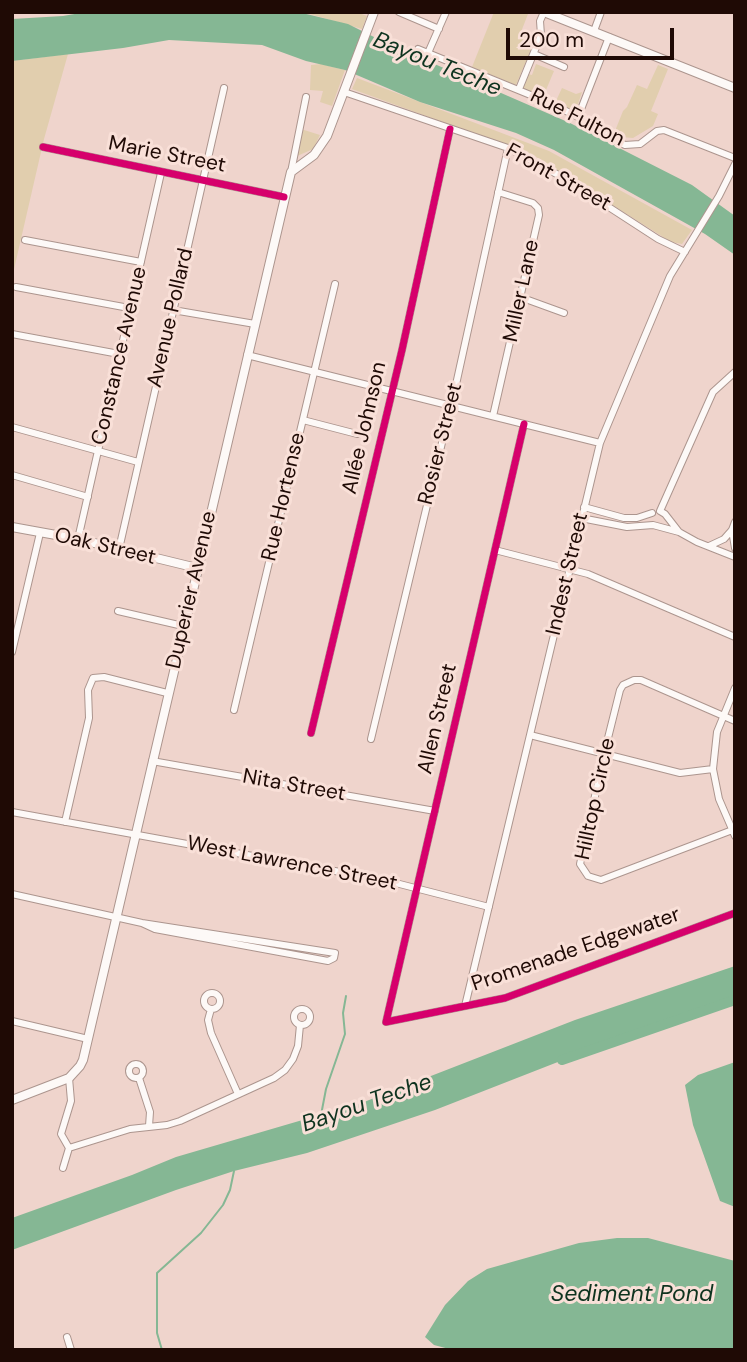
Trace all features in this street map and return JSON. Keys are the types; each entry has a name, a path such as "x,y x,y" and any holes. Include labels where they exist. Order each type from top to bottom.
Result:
{"main road":[{"path":"291,172 321,148 374,12"},
{"path":"544,12 735,88"},
{"name":"Duperier Avenue","path":"69,1078 80,1066 88,1039 291,172"},
{"name":"Oak Street","path":"12,527 78,539 197,568"},
{"path":"12,1100 69,1078"}],"street":[{"path":"399,12 439,29"},
{"path":"428,53 446,12"},
{"path":"519,89 541,35 540,21 544,12"},
{"path":"594,31 601,12"},
{"path":"578,117 609,37"},
{"name":"Rue Fulton","path":"418,49 519,89 578,117 625,145 640,144 657,131 664,130 735,158"},
{"path":"534,54 564,66"},
{"name":"Avenue Pollard","path":"119,549 224,88"},
{"name":"Front Street","path":"344,92 508,148 564,178 646,232 685,253"},
{"name":"Duperier Avenue","path":"291,172 306,97"},
{"name":"Allée Johnson","path":"311,733 392,391 450,129"},
{"name":"Marie Street","path":"44,147 284,197"},
{"name":"Rosier Street","path":"371,739 508,148"},
{"name":"Indest Street","path":"466,1006 600,443 670,275 719,196 735,164"},
{"name":"Constance Avenue","path":"78,539 161,173"},
{"name":"Miller Lane","path":"493,416 539,215 538,208 526,199 498,192"},
{"path":"25,240 141,262"},
{"name":"Rue Hortense","path":"233,710 335,284"},
{"path":"16,287 129,308"},
{"path":"520,297 564,313"},
{"path":"173,310 255,324"},
{"path":"12,334 119,354"},
{"path":"247,355 600,443"},
{"path":"653,525 656,512 713,392 735,372"},
{"path":"303,420 357,434"},
{"name":"Allen Street","path":"386,1022 524,424"},
{"path":"12,427 138,462"},
{"path":"12,475 88,496"},
{"path":"584,508 624,518 637,518 656,512 665,514 679,531"},
{"path":"581,518 627,527 653,525 679,531 735,557"},
{"path":"709,546 724,539 735,522"},
{"path":"732,530 735,548"},
{"path":"12,652 15,627 40,533"},
{"path":"495,550 589,574 735,637"},
{"path":"118,611 183,626"},
{"path":"65,822 89,718 88,691 93,678 104,677 167,693"},
{"name":"Hilltop Circle","path":"734,832 601,880 582,871 580,858 620,690 628,682 640,680 735,721"},
{"path":"734,832 719,799 713,753 723,714 735,688"},
{"path":"530,736 680,773 713,769"},
{"name":"Nita Street","path":"152,761 435,811"},
{"name":"West Lawrence Street","path":"12,812 384,880 489,907"},
{"path":"12,894 142,923 155,929 238,940 300,952"},
{"name":"Promenade Edgewater","path":"386,1022 505,998 735,913"},
{"path":"211,1009 208,1020 211,1033 238,1094"},
{"path":"12,1021 88,1039"},
{"path":"69,1148 130,1129 180,1121 274,1078 285,1070 293,1059 298,1046 300,1025"},
{"path":"63,1168 69,1148 61,1135 71,1101 69,1078"},
{"path":"139,1078 150,1112 149,1126"},
{"path":"67,1337 71,1350"}],"shaded area":[{"path":"303,12 356,12 367,16 362,29"},
{"path":"494,12 528,14 521,32 536,38 516,85 472,67"},
{"path":"68,54 44,139 12,278 12,61"},
{"path":"321,64 345,70 332,106 320,102 323,91 310,90 311,65"},
{"path":"536,64 554,71 543,97 522,89"},
{"path":"658,65 668,69 651,111 658,114 653,126 633,138 621,137 615,131 623,111 637,85 647,89"},
{"path":"357,78 549,151 692,230 682,244 671,242 533,155 352,89"},
{"path":"562,88 576,94 582,92 576,110 555,103"},
{"path":"301,129 320,135 313,149 295,157"}],"water":[{"path":"86,12 298,12 348,24 570,123 692,185 735,216 735,255 705,234 554,150 516,133 420,102 345,70 306,61 262,45 169,40 12,61 12,19"},
{"path":"735,966 735,998 650,1026 435,1110 307,1153 234,1171 176,1190 12,1250 12,1218 176,1157 364,1102 575,1020"},
{"path":"735,1062 735,1207 720,1201 693,1125 685,1085 698,1075"},
{"name":"Sediment Pond","path":"617,1238 648,1238 735,1261 735,1350 453,1350 434,1345 425,1337 445,1305 468,1281 487,1269 579,1243"}],"waterway":[{"path":"321,1115 326,1089 345,1034 343,1013 346,996"},
{"name":"Bayou Teche","path":"562,1060 735,1000"},
{"path":"162,1350 157,1333 157,1273 201,1233 223,1205 234,1171"}],"cycle path":[{"path":"311,733 402,350 450,129"},
{"path":"43,147 284,197"},
{"path":"524,424 386,1022 505,998 735,913"}]}
